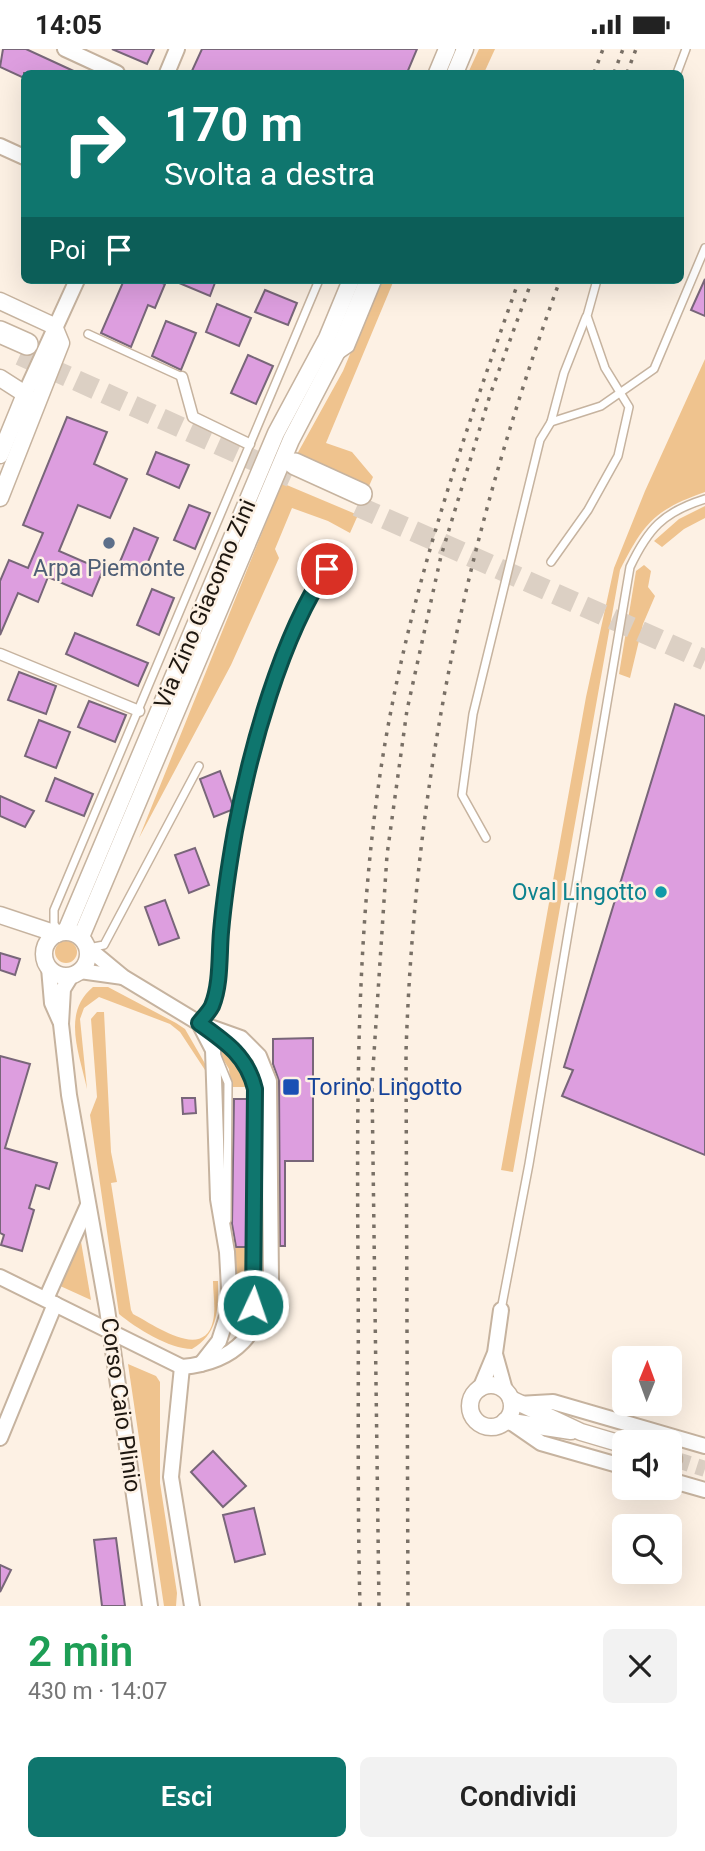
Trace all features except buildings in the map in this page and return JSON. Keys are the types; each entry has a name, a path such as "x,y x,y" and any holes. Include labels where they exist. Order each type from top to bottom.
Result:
{"main road":[{"path":"0,332 23,349 0,346"},
{"path":"293,471 359,500"}],"street":[{"path":"65,49 110,70"},
{"path":"168,70 177,49"},
{"path":"438,70 447,49"},
{"path":"456,70 465,49"},
{"path":"0,146 21,156"},
{"path":"0,455 54,325 75,284"},
{"name":"Via Zino Giacomo Zini","path":"70,937 276,433 327,338 349,284"},
{"name":"Via Zino Giacomo Zini","path":"70,937 291,440 333,359 366,284"},
{"path":"0,300 54,325 60,334 58,352 0,498"},
{"path":"182,377 192,417 249,445"},
{"path":"0,378 25,394"},
{"path":"0,654 139,711"},
{"path":"0,1276 182,1367 201,1364 234,1352 247,1336 267,1298 271,1280 270,1100 265,1067 260,1056 241,1038 199,1023 123,977 70,937 5,917"},
{"path":"5,917 44,948 49,968 59,975 123,977"},
{"path":"44,948 70,937"},
{"path":"70,937 88,960 76,974"},
{"name":"Corso Caio Plinio","path":"49,968 52,1003 61,1024"},
{"name":"Corso Caio Plinio","path":"76,974 63,989 61,1024 70,1106 110,1331 150,1606"},
{"path":"199,1023 213,1050 218,1199 227,1252 230,1307 219,1341 201,1364"},
{"path":"0,1438 88,1205"},
{"path":"501,1310 495,1353 471,1407 476,1420 488,1426 509,1422 581,1432 612,1441"},
{"path":"495,1353 511,1397 509,1422"},
{"path":"182,1367 171,1477 192,1606"},
{"path":"480,1389 492,1385 581,1432"},
{"path":"511,1397 553,1402 705,1446"},
{"path":"509,1422 541,1443 612,1463"},
{"path":"682,1483 705,1490"}],"lane":[{"path":"678,70 686,49"},
{"path":"551,422 601,406 654,369 705,248"},
{"path":"199,766 104,945 70,937 54,924 54,910 317,284"},
{"name":"Via Zino Giacomo Zini","path":"333,359 350,348 376,284"},
{"path":"486,838 463,795 473,714 540,440 551,422 564,373 587,316 596,284"},
{"path":"551,562 588,510 618,456 629,407 605,367 587,316"},
{"path":"88,334 182,377"},
{"path":"501,1310 529,1164 630,567 651,529 687,505 705,499"},
{"path":"247,1336 253,1305 255,1247 256,1127 251,1073 244,1059 228,1043 199,1023 212,1008 224,901 236,829 254,753 280,668 313,590 341,549"},
{"path":"255,1247 271,1260"}],"shaded area":[{"path":"479,49 495,49 485,70 469,70"},
{"path":"379,284 392,284 326,443 352,452 373,477 366,493 296,456 343,371"},
{"path":"705,359 705,492 674,505 652,520 636,541 620,570 513,1172 501,1170 586,697 614,568 645,491"},
{"path":"282,483 358,515 350,533 328,521 292,508 275,549 279,558 231,665 139,838"},
{"path":"705,506 705,518 684,529 662,547 654,541 679,519"},
{"path":"644,565 651,571 648,587 655,596 643,624 630,678 619,674 636,571"},
{"path":"66,941 74,944 77,952 74,960 66,963 58,960 55,952 58,944"},
{"path":"93,987 108,987 185,1029 211,1074 205,1070 180,1032 170,1024 99,997 84,1008 80,1019 87,1089 77,1049 75,1022 83,997"},
{"path":"97,1012 104,1012 111,1152 117,1182 111,1183 131,1310 133,1314 177,1337 200,1339 208,1333 213,1321 213,1281 218,1281 217,1311 212,1328 201,1343 192,1349 163,1342 119,1314 90,1115 97,1097 91,1019"},
{"path":"217,1044 241,1064 249,1087 231,1087 229,1069 215,1046"},
{"path":"80,1236 91,1300 58,1285"},
{"path":"231,1248 250,1248 249,1275 238,1324 235,1323 239,1304"},
{"path":"128,1364 156,1376 160,1382 160,1483 177,1593 176,1606 164,1606"}],"tunnel":[{"path":"20,355 291,477"},
{"path":"357,506 705,660"},
{"path":"682,1462 705,1469"}],"railway":[{"path":"595,70 603,49"},
{"path":"615,70 623,49"},
{"path":"628,70 636,49"},
{"path":"360,1606 358,1079 362,955 373,830 392,705 421,582 457,460 518,284"},
{"path":"379,1606 372,1084 387,855 407,710 441,556 490,395 531,284"},
{"path":"408,1606 406,1052 411,951 421,852 434,755 472,565 527,376 559,284"}],"place":[{"name":"Arpa Piemonte","path":"109,543"},
{"name":"Oval Lingotto","path":"661,892"},
{"name":"Torino Lingotto","path":"291,1087"}],"route":[{"path":"253,1305 255,1089 244,1059 228,1043 199,1023 212,1008 224,901 236,829 254,753 280,668 313,590 327,569"}]}
